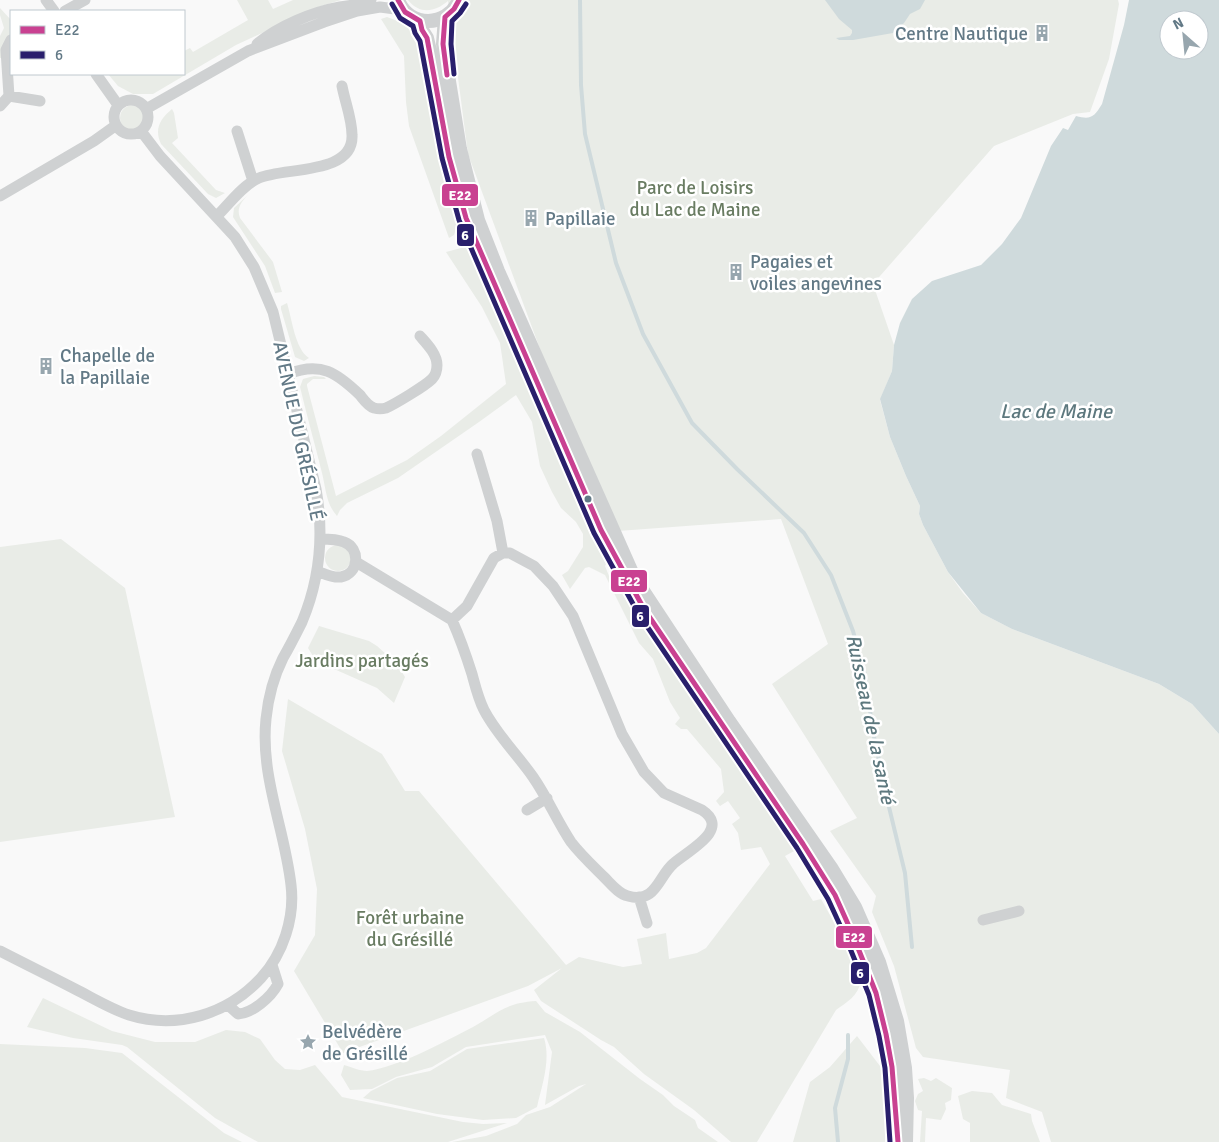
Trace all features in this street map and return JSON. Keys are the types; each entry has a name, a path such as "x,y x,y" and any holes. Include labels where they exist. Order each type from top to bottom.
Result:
{"street":[{"path":"67,10 85,0"},
{"path":"248,52 273,33 304,19 326,10 362,4 371,0"},
{"path":"146,109 248,52 356,11 400,5 410,16 420,21 431,22 445,17 452,12 459,0"},
{"path":"445,17 443,44 460,149 466,177 483,234 628,565 639,586 759,765 832,868 855,907 873,948 888,988 897,1021 898,1142"},
{"path":"420,21 422,30 427,38 449,157 466,218 601,530 644,609 803,844 835,895 876,992 907,1098 906,1142"},
{"path":"0,106 9,96 6,50 10,42"},
{"path":"97,75 118,105"},
{"path":"217,216 253,181 272,174 330,164 346,154 352,144 352,132 342,86"},
{"path":"9,96 40,101"},
{"path":"131,100 140,102 146,109 148,119 141,132 127,134 118,130 115,126 113,115 118,105 131,100"},
{"path":"0,196 94,141 115,126"},
{"path":"236,131 253,181"},
{"name":"AVENUE DU GRÉSILLÉ","path":"0,951 118,1011 141,1018 166,1021 204,1015 228,1005 253,987 272,965 288,929 292,886 268,769 265,744 266,719 273,685 313,593 320,539 316,488 273,312 262,284 235,237 160,156 141,132"},
{"path":"288,374 307,368 317,368 332,372 345,380 369,405 376,408 385,408 424,386 435,375 437,360 420,336"},
{"path":"477,454 497,521 503,553"},
{"path":"317,571 332,577 344,576 354,568 356,562 354,550 346,542 320,539"},
{"path":"356,562 452,620 462,642 484,709 499,735 547,798 572,842 587,860 621,893 631,897 639,897 654,891 672,864 705,840 711,831 711,821 706,812 664,793 647,776 622,734 575,622 554,586 534,566 518,556 503,553 494,558 467,606 452,620"},
{"path":"527,810 547,798"},
{"path":"639,897 647,923"},
{"path":"983,920 1019,911"},
{"path":"228,1005 238,1014 245,1013 269,995 278,984 272,965"}],"green space":[{"path":"237,0 268,0 273,9 293,0 341,0 318,7 236,45 153,94 133,94 118,86 109,75 185,75 185,50 190,48 193,52 248,20"},
{"name":"Parc de Loisirs du Lac de Maine","path":"408,0 1118,0 1119,4 1109,59 1090,112 1073,114 994,146 873,284 894,345 892,371 880,400 890,437 920,506 919,514 923,525 948,572 981,613 1012,629 1159,684 1192,704 1219,734 1219,1142 1051,1142 1042,1112 1006,1098 1010,1070 923,1057 916,1048 894,966 872,912 876,896 830,831 857,818 772,684 828,644 781,519 618,531 543,357 468,154 448,1 438,8 423,10 417,8"},
{"path":"0,8 10,19 10,35 1,58 0,36 4,28"},
{"path":"387,17 404,25 417,39 438,153 456,223 454,235 449,238 409,126 404,56 381,19"},
{"path":"133,105 142,109 146,118 142,127 133,131 124,127 120,118 124,109"},
{"path":"172,109 178,138 172,143 216,190 225,193 216,198 208,194 161,144 158,134 159,125"},
{"path":"249,194 239,208 240,218 273,262 282,292 275,293 265,266 233,217 234,208"},
{"name":"Forêt urbaine du Grésillé","path":"465,247 469,251 607,562 605,566 609,576 613,574 651,637 796,850 785,856 813,901 821,899 839,931 861,981 855,995 836,1010 757,1142 731,1142 694,1110 644,1074 614,1047 541,1001 534,990 562,968 528,986 343,1053 294,971 315,935 317,889 305,829 282,751 288,699 382,754 405,791 419,791 566,965 579,957 623,967 642,964 637,939 666,933 669,959 697,953 706,948 770,864 761,847 741,850 738,833 732,824 740,818 728,801 720,806 716,801 724,792 721,769 687,729 681,729 675,724 680,718 670,702 653,659 639,643 605,575 589,567 585,568 570,589 562,575 568,571 583,547 583,534 576,522 561,508 552,492 540,466 532,422 516,395 398,478 347,503 337,516 333,511 327,496 300,387 303,379 314,376 326,379 313,379 307,386 336,496 407,460 441,436 506,384 500,343 482,307 446,252"},
{"path":"287,303 297,341 304,354 309,358 304,361 295,357 281,309 281,306"},
{"path":"61,539 125,588 175,817 0,842 0,547"},
{"path":"338,545 347,549 351,558 347,567 338,571 329,567 325,558 329,549"},
{"name":"Jardins partagés","path":"319,626 369,641 397,664 405,677 394,703 377,688 316,661 308,648"},
{"path":"43,998 112,1031 155,1042 195,1042 226,1030 245,1032 260,1039 275,1060 285,1069 300,1070 315,1065 342,1097 463,1122 483,1124 507,1123 448,1142 258,1142 215,1118 127,1047 73,1038 27,1027"},
{"path":"536,1001 545,1012 580,1032 663,1095 674,1106 695,1120 698,1128 718,1142 452,1142 486,1136 517,1124 526,1115 550,1107 586,1084 545,1105 552,1052 545,1035 466,1047 432,1067 396,1077 372,1089 350,1090 341,1075 344,1065 367,1071 392,1065 473,1027 509,1006"},
{"path":"857,1036 880,1066 887,1098 885,1142 793,1142 810,1082 830,1067"},
{"path":"544,1038 547,1055 537,1107 516,1118 483,1120 437,1114 363,1098 371,1091 397,1078 430,1071 467,1049"},
{"path":"0,1044 85,1048 122,1053 224,1133 242,1142 0,1142"},
{"path":"924,1078 931,1081 936,1078 952,1088 951,1100 945,1103 946,1109 941,1120 926,1118 925,1142 920,1142 922,1111 918,1110 915,1101 918,1094 923,1091 918,1079"},
{"path":"972,1091 992,1093 1002,1105 1031,1114 1040,1142 970,1142 970,1123 963,1119 958,1096"}],"water":[{"path":"825,0 925,0 920,9 910,14 904,23 893,33 853,40 839,40 836,38 850,36 852,30 839,19"},
{"name":"Lac de Maine","path":"1129,0 1219,0 1219,734 1192,704 1159,684 1012,629 981,613 948,572 923,525 919,514 920,506 890,437 880,399 892,371 894,345 900,323 912,299 932,281 981,265 1002,244 1021,218 1051,146 1063,128 1068,130 1076,116 1085,118 1092,116 1102,104"}],"waterway":[{"name":"Ruisseau de la santé","path":"580,0 581,85 585,134 616,263 643,334 692,423 804,533 831,575 853,631 865,675 873,732 905,873 912,947"},
{"name":"Ruisseau de la santé","path":"838,1142 835,1108 848,1059 848,1035"}],"transit line":[{"name":"E22","path":"398,0 405,12 420,21 422,30 427,38 449,157 466,218 601,530 644,609 803,844 835,895 852,933 876,993 886,1034 892,1067 898,1142"},
{"name":"E22","path":"447,75 443,44 445,17 454,9 459,0"},
{"name":"6","path":"392,4 400,18 413,26 420,41 442,158 459,220 594,533 638,613 797,848 828,899 845,936 869,995 879,1036 885,1068 890,1142"},
{"name":"6","path":"454,74 451,44 452,21 466,4"}],"place":[{"name":"Centre Nautique","path":"1042,33"},
{"name":"Papillaie","path":"531,218"},
{"name":"Pagaies et voiles angevines","path":"736,272"},
{"name":"Chapelle de la Papillaie","path":"46,366"},
{"name":"Belvédère de Grésillé","path":"308,1042"}]}
